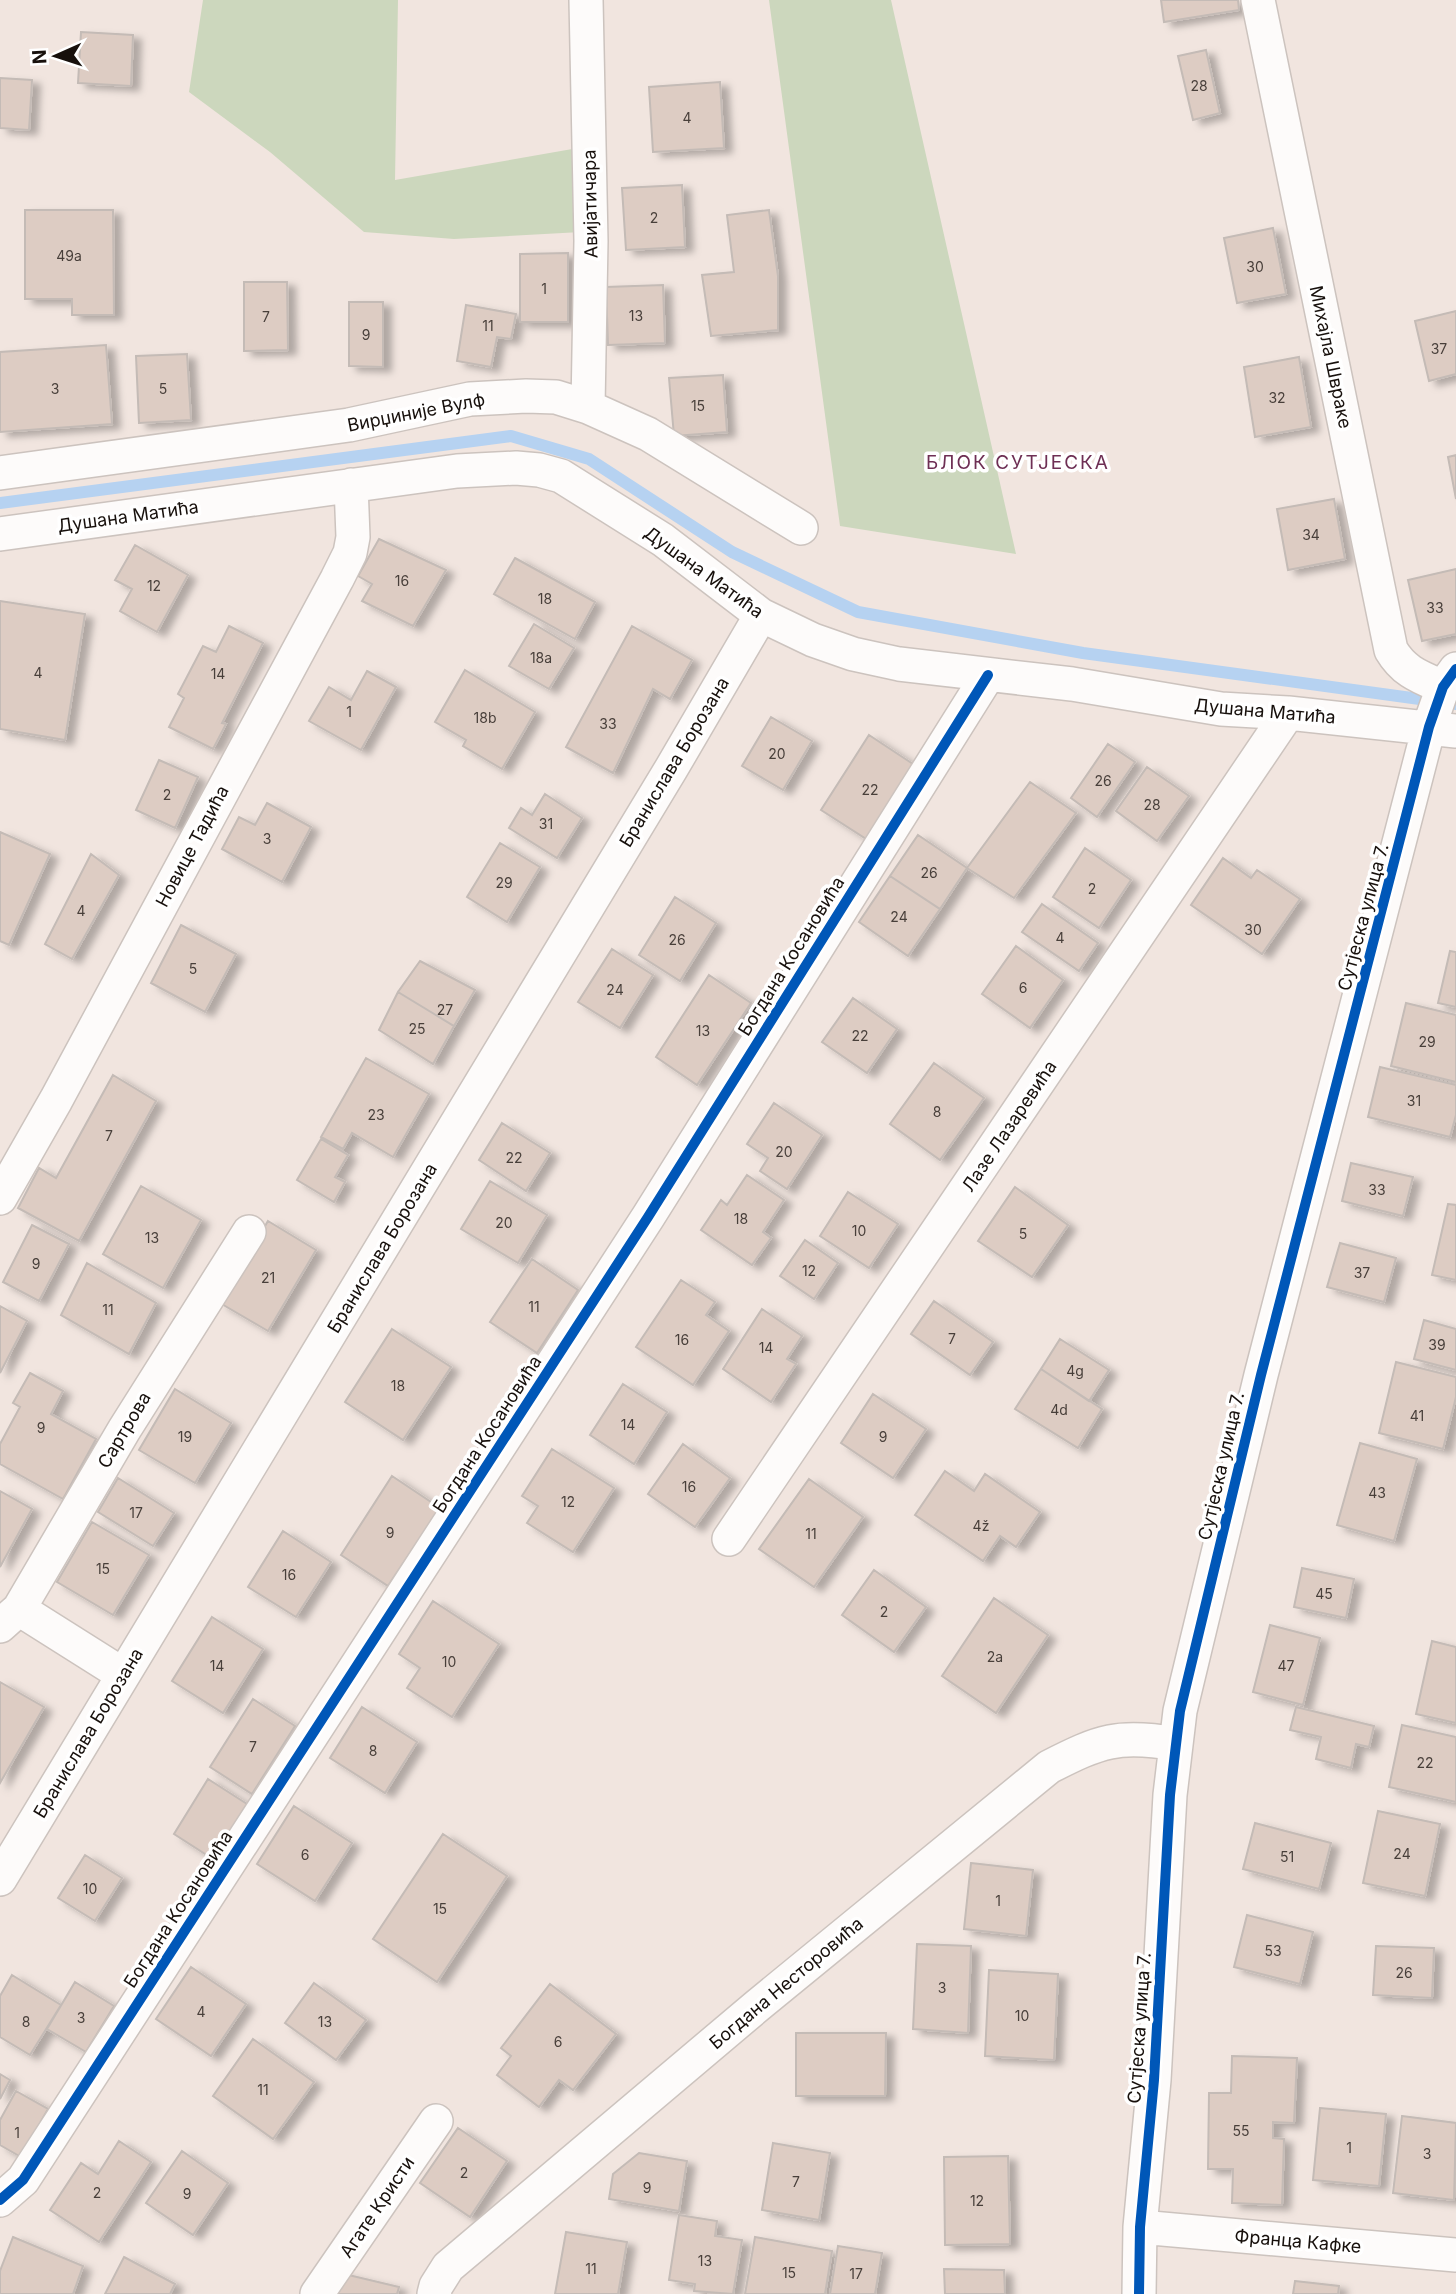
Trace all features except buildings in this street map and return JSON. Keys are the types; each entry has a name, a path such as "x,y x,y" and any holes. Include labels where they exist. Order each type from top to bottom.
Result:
{"street":[{"name":"Авијатичара","path":"586,0 591,241 588,407"},
{"name":"Михајла Швраке","path":"1258,0 1391,650 1400,664 1415,674 1449,678"},
{"name":"Вирџиније Вулф","path":"0,473 349,425 470,399 556,397 588,407 648,434 800,528"},
{"name":"Душана Матића","path":"0,534 457,471 539,470 561,476 663,540 761,615 813,640 853,654 899,664 1072,684 1221,709 1289,713 1442,729"},
{"name":"Новице Тадића","path":"0,1198 56,1100 350,553 353,537 351,485"},
{"name":"Бранислава Борозана","path":"0,1879 643,817 761,615"},
{"name":"Богдана Косановића","path":"0,2200 23,2180 603,1287 988,675"},
{"name":"Сутјеска улица 7.","path":"1139,2294 1140,2227 1154,2080 1170,1795 1186,1681 1261,1375 1442,729 1449,678"},
{"name":"Лазе Лазаревића","path":"729,1539 1289,713"},
{"name":"Сартрова","path":"10,1618 124,1430 249,1233"},
{"path":"10,1618 122,1674"},
{"name":"Богдана Несторовића","path":"434,2294 448,2267 757,2006 1049,1767 1083,1750 1118,1739 1148,1739 1176,1744"},
{"name":"Агате Кристи","path":"317,2294 436,2121"},
{"name":"Франца Кафке","path":"1140,2227 1456,2255"}],"green space":[{"path":"203,0 398,0 395,180 578,148 581,232 454,239 364,232 270,152 189,92"},
{"path":"769,0 891,0 1016,554 840,526"}],"waterway":[{"path":"0,503 511,436 589,459 732,552 858,612 1083,653 1456,704"}],"cycle path":[{"path":"1139,2294 1140,2227 1154,2080 1170,1795 1180,1711 1261,1375 1429,727 1443,687 1456,669"},
{"path":"0,2200 23,2180 648,1217 988,675"}],"district":[{"name":"БЛОК СУТЈЕСКА","path":"1018,462"}]}
